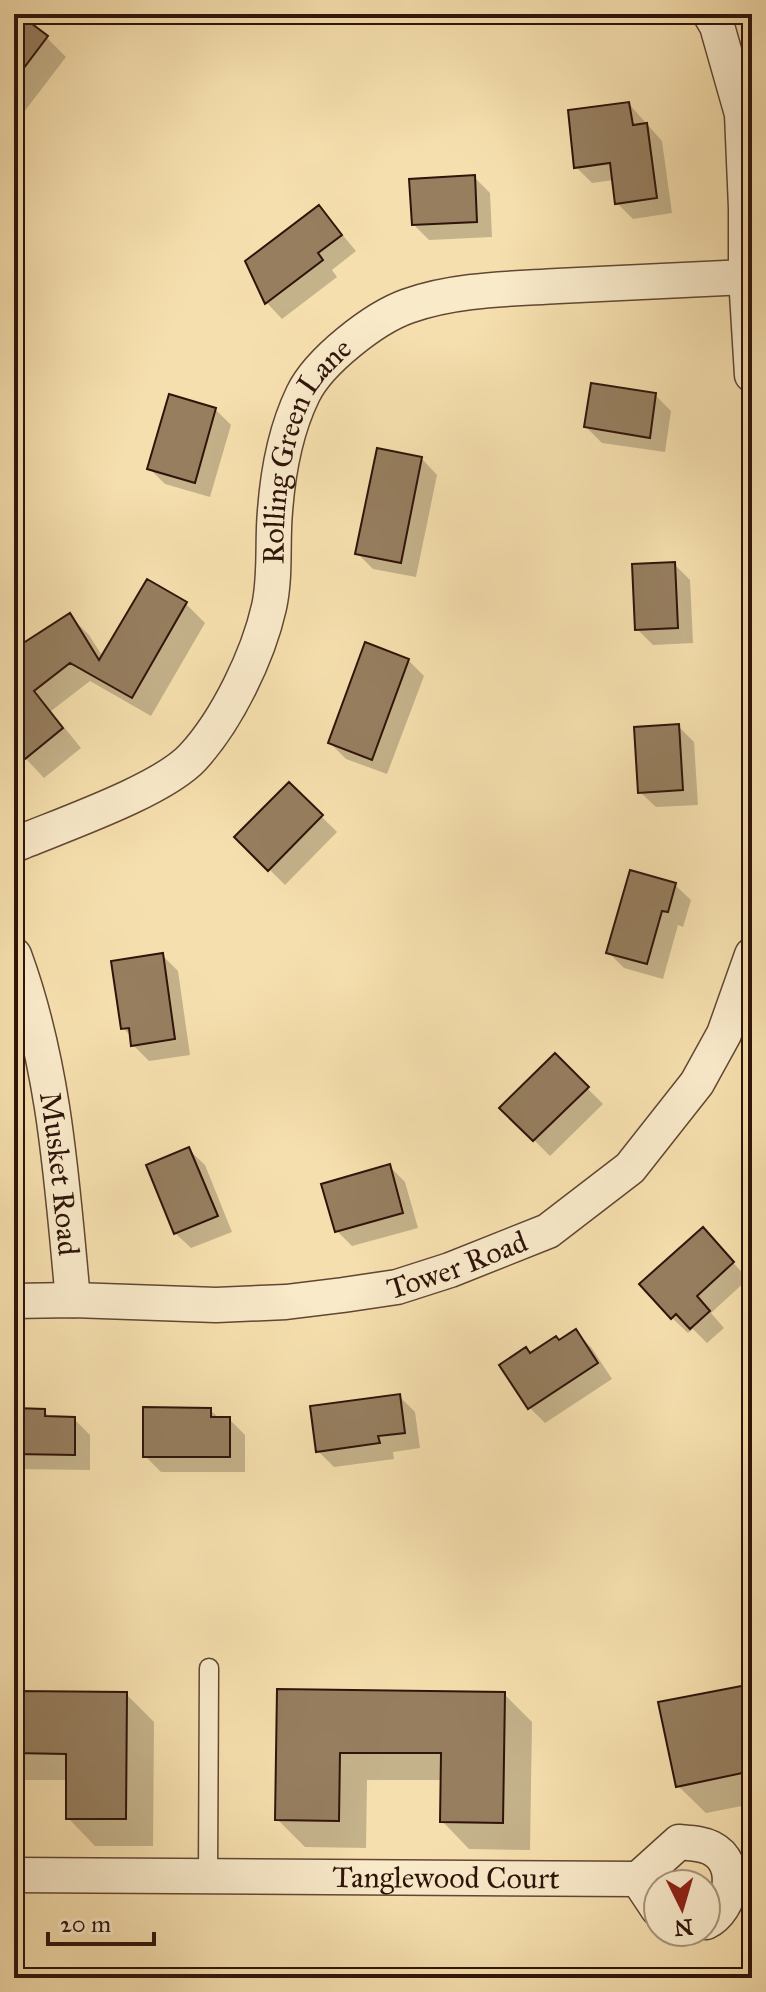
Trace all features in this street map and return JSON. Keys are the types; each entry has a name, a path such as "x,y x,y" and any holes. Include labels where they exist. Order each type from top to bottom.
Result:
{"street":[{"path":"710,14 717,26 742,114 752,375"},
{"name":"Rolling Green Lane","path":"14,845 163,779 191,759 206,739 251,664 269,606 274,576 275,509 288,430 305,390 333,358 367,327 406,306 439,297 513,288 746,277"},
{"name":"Musket Road","path":"14,955 29,995 51,1086 73,1300"},
{"name":"Tower Road","path":"14,1301 216,1305 286,1302 343,1295 397,1287 450,1270 548,1231 630,1168 697,1083 724,1034 752,955"},
{"path":"650,1868 679,1842 697,1843 713,1849 725,1861 730,1885 722,1907"},
{"name":"Tanglewood Court","path":"14,1875 638,1879"},
{"path":"642,1875 638,1879 642,1885"}],"lane":[{"path":"208,1878 209,1668"}],"building":[{"path":"14,14 19,14 48,36 14,81"},
{"path":"629,102 633,125 647,123 657,198 615,204 610,163 574,168 568,110"},
{"path":"475,175 477,222 412,225 409,179"},
{"path":"319,205 342,235 318,253 323,260 265,304 245,261"},
{"path":"591,383 656,393 650,438 584,427"},
{"path":"169,394 216,408 195,483 147,469"},
{"path":"377,448 422,457 401,563 355,554"},
{"path":"675,562 678,628 635,630 632,564"},
{"path":"147,579 187,602 132,698 70,663 34,691 63,728 14,768 14,649 70,613 99,660"},
{"path":"365,642 409,659 372,760 328,743"},
{"path":"679,724 683,790 638,793 634,727"},
{"path":"289,782 323,815 268,871 234,837"},
{"path":"630,870 676,883 668,912 662,911 647,964 606,953"},
{"path":"163,953 175,1039 131,1046 129,1028 121,1029 111,961"},
{"path":"555,1053 589,1087 533,1141 499,1108"},
{"path":"189,1147 218,1216 174,1234 146,1165"},
{"path":"390,1164 403,1213 335,1232 321,1184"},
{"path":"703,1227 734,1262 697,1296 710,1311 690,1329 676,1314 671,1319 639,1284"},
{"path":"576,1329 598,1363 528,1409 499,1365 526,1347 530,1353 556,1336 559,1340"},
{"path":"400,1394 405,1433 378,1436 380,1443 316,1452 310,1406"},
{"path":"143,1407 211,1408 211,1417 230,1417 230,1457 143,1457"},
{"path":"14,1408 45,1409 45,1416 75,1417 75,1455 14,1454"},
{"path":"752,1684 752,1771 676,1787 658,1702"},
{"path":"277,1689 505,1692 503,1823 440,1822 441,1753 340,1753 339,1821 275,1820"},
{"path":"14,1691 127,1692 126,1819 66,1819 66,1754 14,1753"}]}
